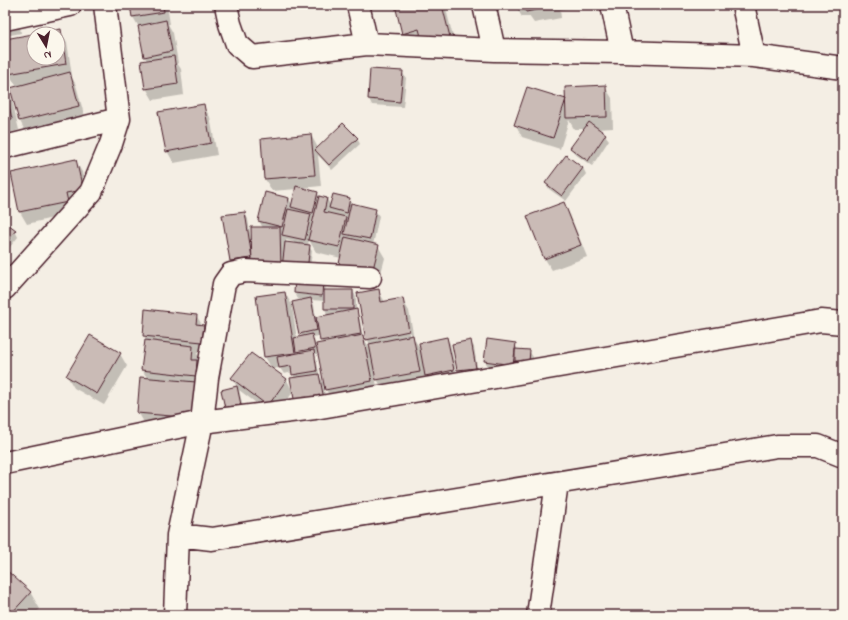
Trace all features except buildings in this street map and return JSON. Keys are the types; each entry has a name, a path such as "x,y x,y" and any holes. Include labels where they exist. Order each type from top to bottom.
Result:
{"street":[{"path":"5,19 70,5"},
{"path":"5,288 91,192 111,144 119,119 105,5"},
{"path":"226,5 230,24 237,44 252,57 367,44 494,50 754,56 843,68"},
{"path":"358,5 367,44"},
{"path":"484,5 494,50"},
{"path":"612,5 622,52"},
{"path":"743,5 754,56"},
{"path":"5,147 119,119"},
{"path":"175,615 178,535 202,422 207,378 224,284 231,274 245,271 370,277"},
{"path":"5,463 202,422 315,408 821,321 843,323"},
{"path":"178,535 212,539 777,446 818,446 843,456"},
{"path":"538,615 557,483"}]}
